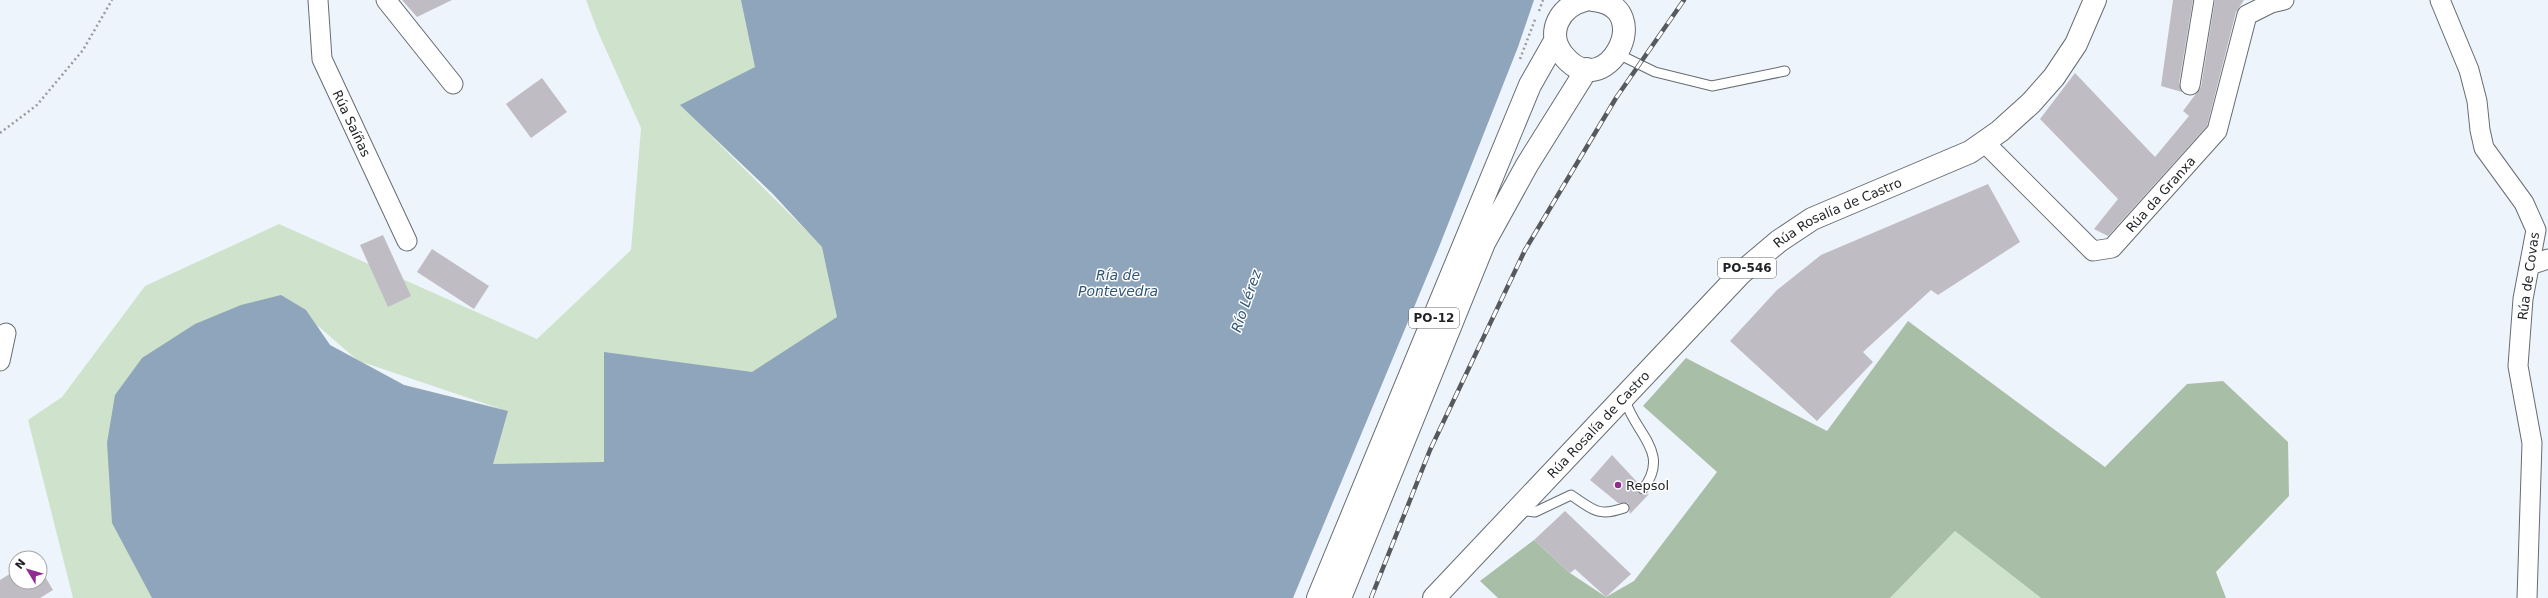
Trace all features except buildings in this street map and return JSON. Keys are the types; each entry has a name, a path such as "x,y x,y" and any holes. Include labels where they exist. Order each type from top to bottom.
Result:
{"main road":[{"path":"1574,3 1557,23 1555,41 1559,52 1576,66 1587,69 1599,68 1610,62 1618,54 1623,44 1624,33 1618,6 1593,0"},
{"name":"Rúa Rosalía de Castro","path":"1434,598 1741,273 1779,241 1812,218 1970,152 1984,142 2031,103 2054,77 2076,44 2095,0"},
{"name":"PO-12","path":"1318,598 1530,85 1555,41"},
{"name":"PO-12","path":"1340,598 1481,250 1520,177 1587,69"}],"street":[{"name":"Rúa Saíñas","path":"318,0 322,59 407,241"},
{"path":"386,0 453,84"},
{"path":"2190,85 2204,0"},
{"name":"Rúa da Granxa","path":"1984,142 2093,251 2112,248 2217,131 2247,15 2271,3 2284,0"},
{"name":"Rúa de Covas","path":"2440,0 2469,70 2477,101 2480,130 2484,148 2524,204 2536,230 2523,299 2518,366 2532,443 2527,598"},
{"path":"2530,265 2548,259"},
{"path":"0,361 6,333"}],"lane":[{"path":"1618,54 1655,72 1712,86 1784,71"},
{"path":"1624,397 1628,414 1639,426 1650,445 1654,463 1653,477 1643,489"},
{"path":"1518,510 1536,512 1571,495 1593,510 1608,514 1624,508"}],"path":[{"path":"0,133 37,105 83,50 112,0"}],"green space":[{"name":"Ría de Pontevedra","path":"586,0 1175,0 992,598 73,598 28,420 62,397 145,286 279,224 537,339 631,250 641,128 598,32","holes":["701,126 772,193 810,234","317,326 356,359 330,345","362,362 501,409 404,385"]},
{"path":"1908,321 2105,467 2187,384 2223,381 2288,442 2289,496 2216,572 2226,598 2041,598 1955,531 1890,598 1498,598 1480,581 1534,540 1570,573 1606,597 1634,581 1717,472 1643,406 1686,358 1827,431"},
{"path":"1955,531 2041,598 1890,598"}],"water":[{"name":"Ría de Pontevedra","path":"741,0 1534,0 1518,47 1437,252 1293,598 152,598 112,523 107,443 115,395 142,358 195,324 241,305 281,295 306,310 330,345 404,385 508,411 493,464 604,462 604,352 752,372 837,317 822,247 772,193 680,105 755,67"}],"railway":[{"path":"1371,598 1430,450 1525,250 1616,98 1684,0"}],"place":[{"name":"Repsol","path":"1618,485"}],"water label":[{"name":"Río Lérez","path":"1246,301"}]}
